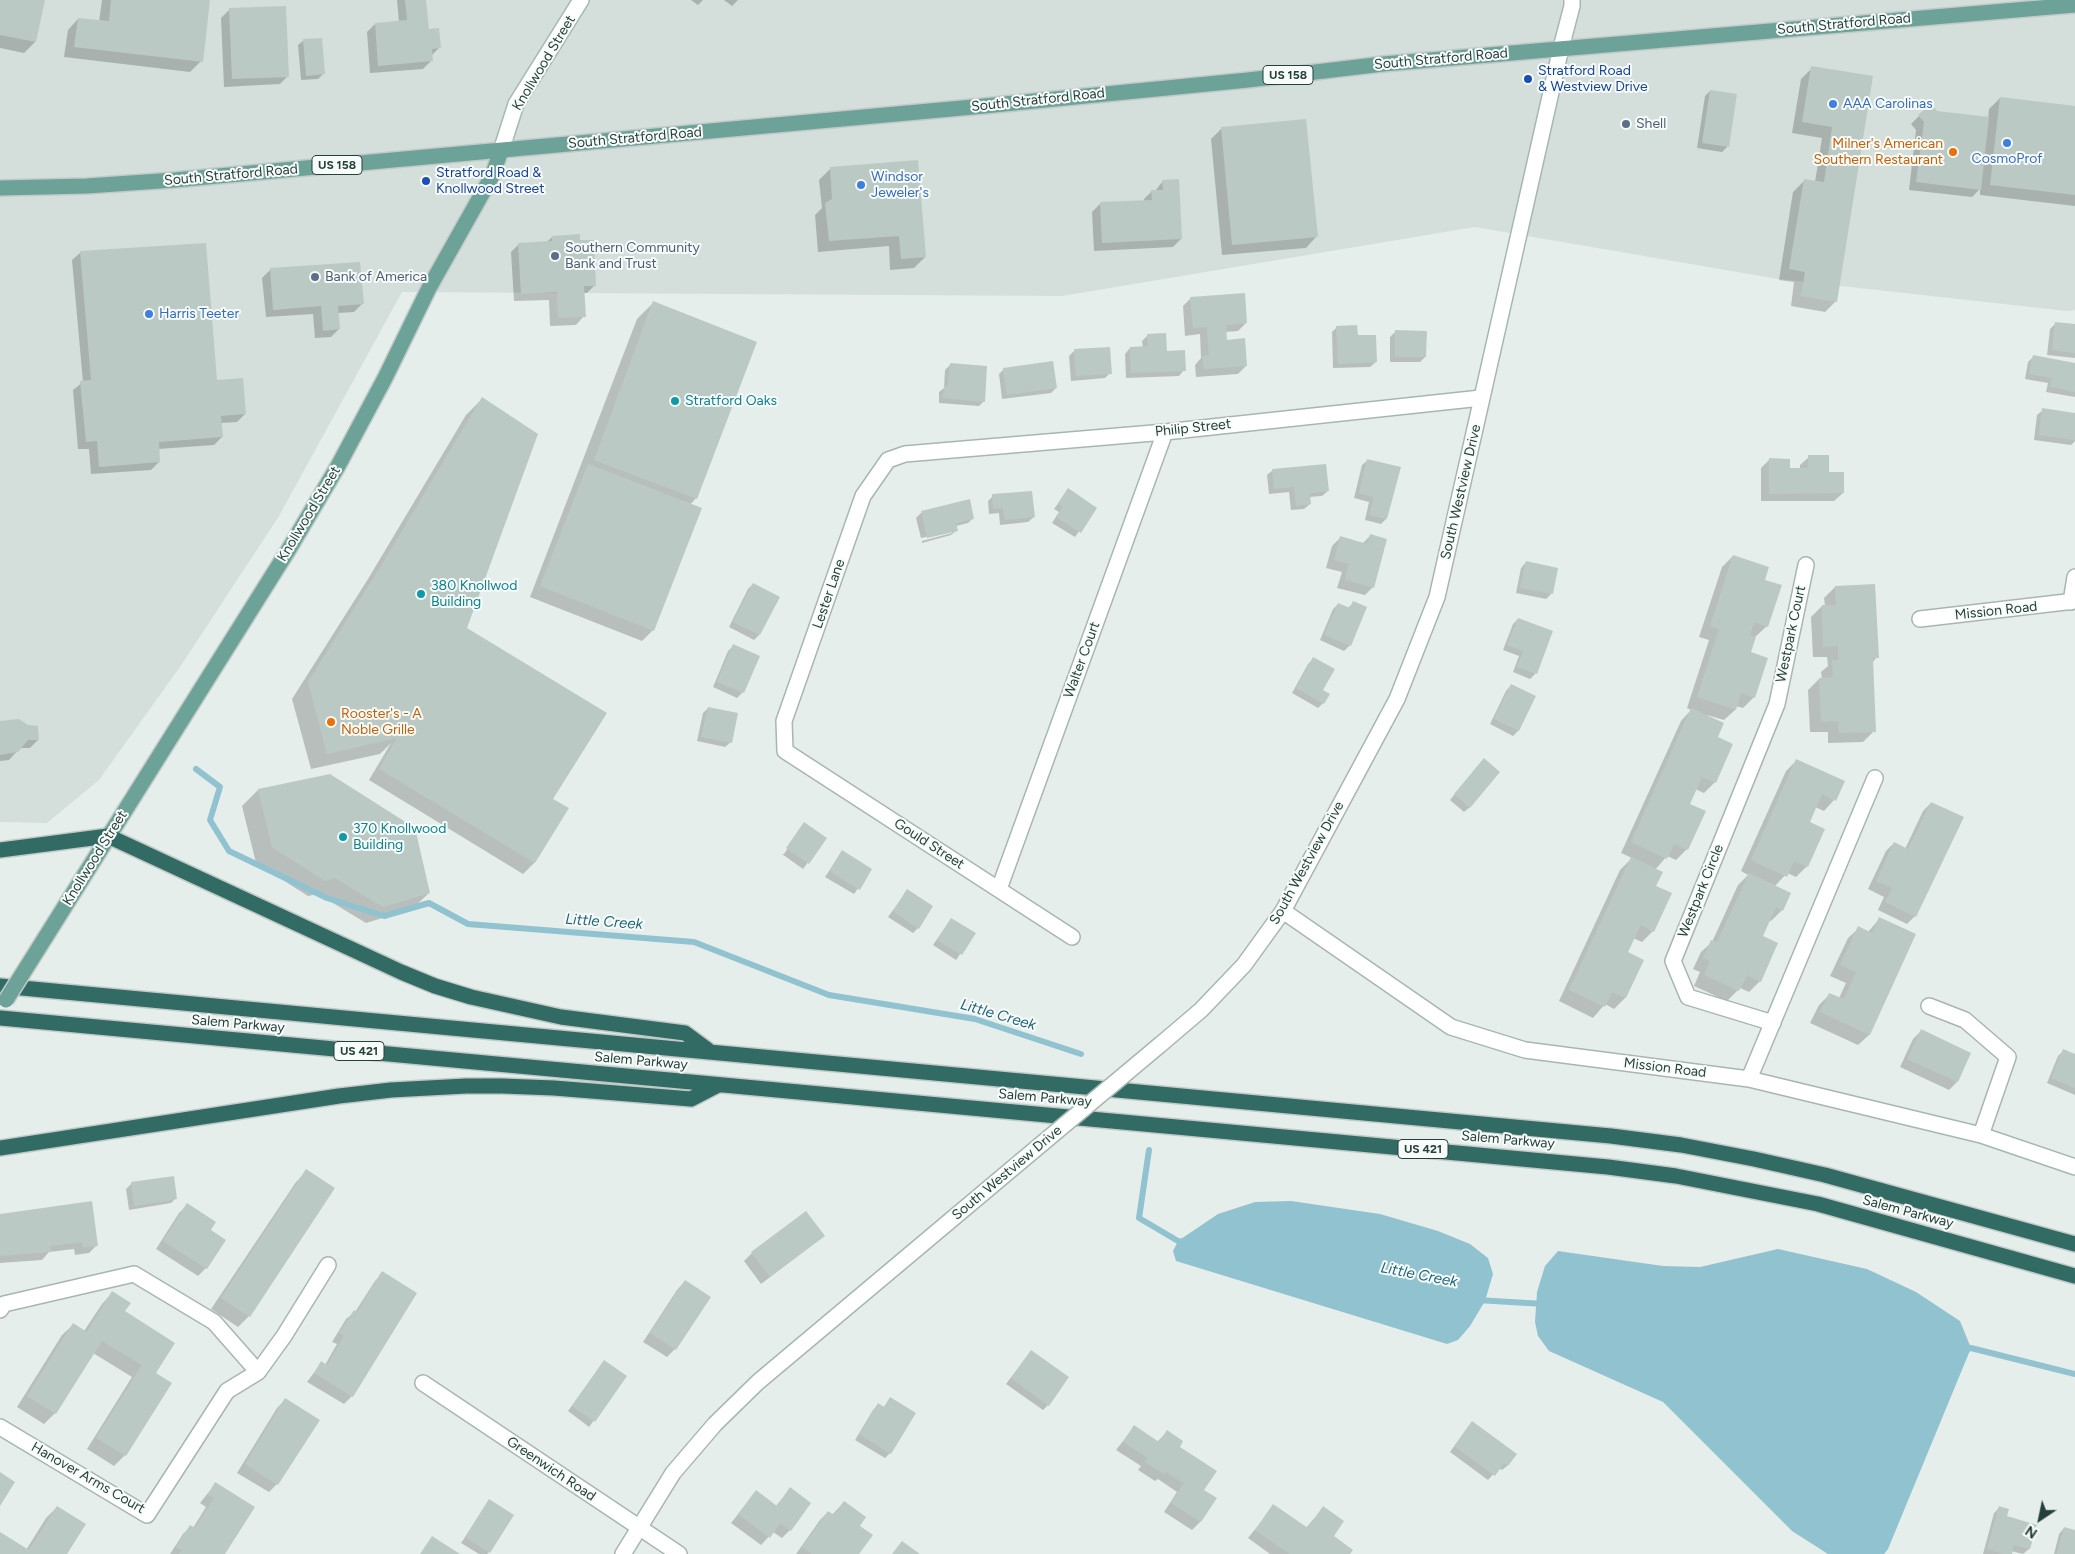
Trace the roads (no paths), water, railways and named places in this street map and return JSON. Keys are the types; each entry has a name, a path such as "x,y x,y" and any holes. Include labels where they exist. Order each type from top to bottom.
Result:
{"highway":[{"path":"0,850 108,836 435,986 471,997 561,1017 685,1034 709,1051"},
{"name":"Salem Parkway","path":"0,986 1530,1128 1681,1145 1825,1175 2075,1244"},
{"name":"Salem Parkway","path":"0,1018 1537,1159 1676,1176 1818,1204 2075,1276"},
{"path":"0,1148 339,1096 391,1090 502,1086 554,1088 691,1099 718,1085"}],"main road":[{"name":"South Stratford Road","path":"0,188 87,186 164,181 984,106 1248,80 1383,64 2075,4"},
{"name":"Knollwood Street","path":"0,1010 289,549 343,457 385,378 429,288 492,176 501,151"}],"street":[{"name":"Knollwood Street","path":"501,151 516,104 581,0"},
{"name":"South Westview Drive","path":"623,1554 673,1473 715,1424 753,1387 1201,1010 1244,964 1283,911 1397,699 1437,597 1572,0"},
{"name":"Philip Street","path":"905,454 1165,432 1482,398"},
{"name":"Walter Court","path":"999,889 1165,432"},
{"name":"Lester Lane","path":"785,751 784,721 863,496 888,460 905,454"},
{"name":"Westpark Court","path":"1777,704 1806,565"},
{"name":"Mission Road","path":"1920,619 2073,602 2075,577"},
{"name":"Westpark Circle","path":"1773,1023 1688,997 1673,962 1777,704"},
{"name":"Gould Street","path":"785,751 1072,938"},
{"path":"1750,1079 1875,778"},
{"name":"Mission Road","path":"1283,911 1452,1027 1525,1050 1750,1079 1981,1134 2075,1167"},
{"path":"1929,1006 1966,1020 2008,1057 1981,1134"},
{"name":"Hanover Arms Court","path":"0,1427 147,1515 227,1392 258,1372 284,1336 328,1265"},
{"path":"0,1310 4,1304 134,1274 214,1322 258,1372"},
{"name":"Greenwich Road","path":"423,1383 679,1554"}],"water":[{"path":"1291,1201 1380,1214 1438,1231 1470,1244 1488,1258 1493,1274 1485,1301 1470,1326 1458,1340 1447,1344 1176,1261 1173,1251 1178,1241 1218,1214 1255,1202"},
{"path":"1778,1249 1867,1269 1916,1292 1960,1321 1971,1348 1888,1549 1884,1554 1828,1554 1792,1531 1663,1402 1549,1351 1538,1336 1535,1322 1537,1292 1545,1266 1558,1251 1663,1266 1700,1267"}],"waterway":[{"name":"Little Creek","path":"196,769 220,787 210,820 229,851 327,898 384,916 429,903 468,924 694,942 829,995 975,1019 1081,1054"},
{"name":"Little Creek","path":"1149,1150 1139,1218 1178,1241 1185,1242"},
{"name":"Little Creek","path":"1477,1300 1544,1304"},
{"path":"1964,1349 1971,1348 2075,1374"}],"place":[{"name":"Stratford Road & Westview Drive","path":"1528,79"},
{"name":"AAA Carolinas","path":"1833,104"},
{"name":"Shell","path":"1626,124"},
{"name":"CosmoProf","path":"2007,143"},
{"name":"Milner's American Southern Restaurant","path":"1953,152"},
{"name":"Stratford Road & Knollwood Street","path":"426,181"},
{"name":"Windsor Jeweler's","path":"861,185"},
{"name":"Southern Community Bank and Trust","path":"555,256"},
{"name":"Bank of America","path":"315,277"},
{"name":"Harris Teeter","path":"149,314"},
{"name":"Stratford Oaks","path":"675,401"},
{"name":"380 Knollwod Building","path":"421,594"},
{"name":"Rooster's - A Noble Grille","path":"331,722"},
{"name":"370 Knollwood Building","path":"343,837"}]}
